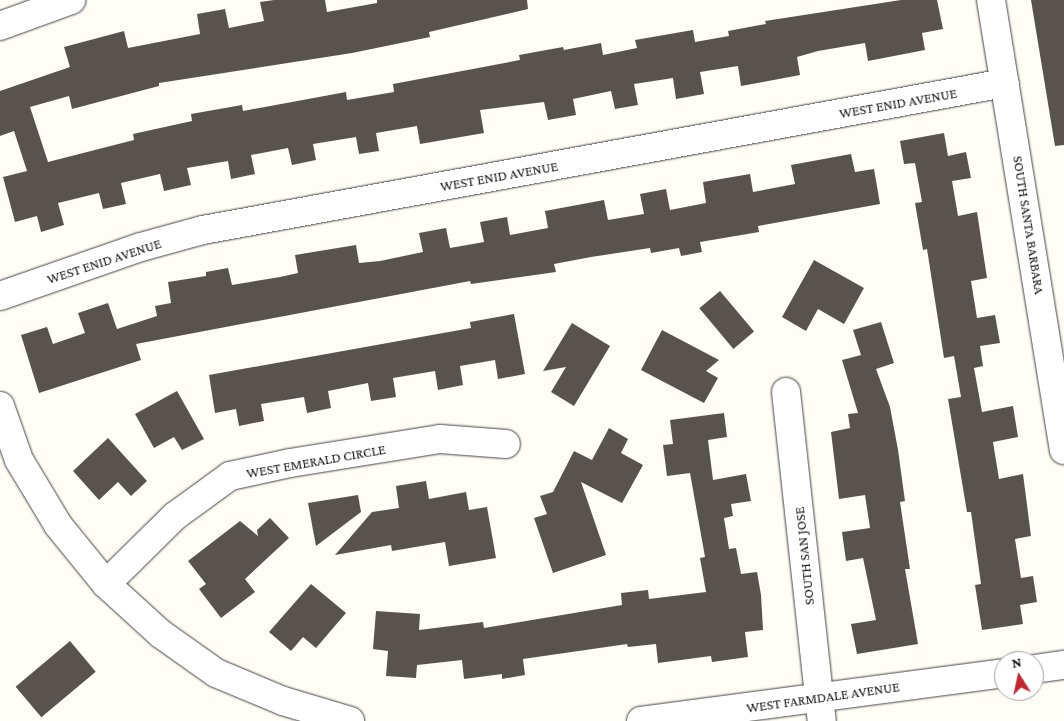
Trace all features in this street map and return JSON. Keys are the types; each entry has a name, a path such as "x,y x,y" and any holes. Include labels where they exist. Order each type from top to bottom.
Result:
{"street":[{"path":"0,26 70,0"},
{"name":"SOUTH SANTA BARBARA","path":"991,0 1005,84 1058,357 1064,450"},
{"name":"WEST ENID AVENUE","path":"0,296 141,247 203,230 1005,84"},
{"name":"SOUTH SAN JOSE","path":"786,392 821,710"},
{"path":"0,406 9,466 106,584 160,634 216,673 281,711 350,721"},
{"name":"WEST EMERALD CIRCLE","path":"106,584 175,516 230,476 290,463 440,439 506,444"},
{"path":"1044,668 1064,665"},
{"name":"WEST FARMDALE AVENUE","path":"641,721 821,710 994,675"}],"building":[{"path":"274,0 325,0 327,12 377,3 377,0 527,0 528,9 429,32 430,37 352,53 159,83 159,86 72,109 69,96 30,107 48,162 134,140 133,134 192,121 191,114 242,105 243,111 346,92 347,100 394,92 393,84 520,60 519,55 563,47 564,50 601,43 603,55 637,48 635,40 693,30 695,42 729,36 728,31 766,24 765,21 901,0 937,0 943,29 922,33 925,50 868,61 865,43 818,51 797,57 800,75 741,86 738,66 700,72 704,94 676,99 673,78 634,84 638,105 615,109 611,91 573,99 576,115 548,120 544,102 480,110 484,133 420,144 417,126 376,133 379,151 359,154 356,137 313,144 316,160 292,165 288,148 251,155 255,174 231,179 228,161 187,168 191,185 164,191 160,174 121,183 126,204 103,209 99,193 58,203 64,225 41,232 37,216 15,222 3,177 27,171 14,131 0,136 0,91 70,67 64,47 124,31 128,48 200,34 197,14 225,9 229,28 264,21 260,2"},
{"path":"1031,0 1064,0 1064,145 1055,146"},
{"path":"944,133 948,156 966,152 971,178 952,181 958,216 977,212 987,278 971,281 977,318 995,315 1000,343 980,346 983,366 974,368 982,412 1013,406 1018,437 993,442 999,479 1023,474 1031,536 1015,539 1021,578 1033,576 1037,602 1020,605 1023,624 982,630 975,585 981,584 971,512 967,512 948,399 961,397 954,356 944,358 927,249 923,250 915,203 922,202 915,163 904,164 900,141"},
{"path":"851,154 855,172 874,169 880,204 758,226 759,232 700,242 702,252 681,256 679,248 651,253 650,248 591,257 554,264 556,272 471,284 470,281 136,344 141,360 39,393 21,335 47,327 53,344 85,333 78,313 108,303 117,329 157,316 155,306 171,303 168,282 206,276 206,272 228,268 232,285 280,277 298,273 295,255 356,245 359,263 380,261 423,252 419,233 446,228 450,248 484,242 480,222 507,217 510,235 548,228 545,211 604,200 608,220 644,214 640,194 666,189 670,210 706,203 703,182 750,174 753,192 795,184 791,165"},
{"path":"814,260 864,288 844,324 818,309 806,331 782,317"},
{"path":"720,291 754,332 733,349 699,308"},
{"path":"514,314 525,374 498,379 495,360 460,366 463,385 438,390 435,371 393,378 396,397 371,401 368,383 328,391 331,408 307,413 304,397 261,404 264,421 239,426 236,409 215,413 209,375 471,328 470,322"},
{"path":"881,322 894,363 876,369 890,407 898,450 905,501 900,502 910,569 905,569 918,644 857,654 851,624 876,620 863,558 846,561 842,532 870,528 865,495 839,499 831,432 850,428 848,414 858,413 842,360 861,355 853,330"},
{"path":"572,323 610,346 574,406 551,392 566,367 543,371"},
{"path":"662,330 719,360 706,371 718,378 704,403 641,370"},
{"path":"177,391 204,439 182,450 174,437 154,448 135,414"},
{"path":"724,413 727,437 708,440 713,480 746,474 751,501 731,504 733,516 724,518 729,549 736,548 741,574 757,572 761,595 763,630 745,632 748,657 712,662 711,656 658,663 656,644 628,647 627,644 523,659 525,675 502,679 502,674 464,679 462,660 417,665 416,678 386,676 388,651 373,649 376,611 420,614 419,630 483,622 484,628 622,605 621,593 648,590 649,599 706,592 700,558 705,557 690,473 667,476 663,445 673,444 670,420"},
{"path":"609,428 628,439 621,453 643,465 622,503 581,482 606,555 553,573 534,518 547,514 540,496 553,492 574,451 592,460"},
{"path":"108,438 147,481 131,496 118,482 99,500 73,471"},
{"path":"426,481 429,499 466,492 469,510 487,507 496,558 449,566 445,542 392,551 391,545 335,555 372,512 399,508 396,486"},
{"path":"358,495 361,512 316,546 308,503"},
{"path":"270,518 289,538 245,579 255,592 221,618 199,589 206,584 188,561 240,521 258,536 257,530"},
{"path":"311,584 346,613 316,648 303,637 291,651 269,632"},
{"path":"70,641 96,672 41,717 16,687"}]}
